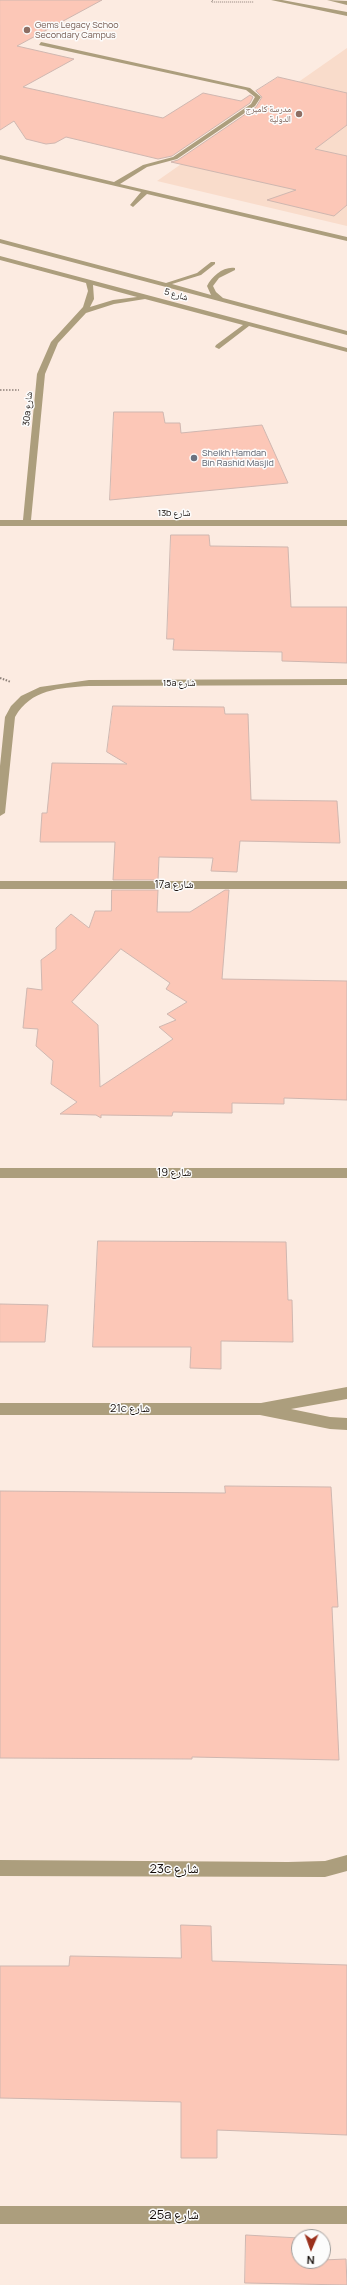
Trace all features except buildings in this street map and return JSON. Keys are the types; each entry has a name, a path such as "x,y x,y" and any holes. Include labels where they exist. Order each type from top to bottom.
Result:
{"street":[{"path":"274,0 347,14"},
{"path":"330,0 347,3"},
{"path":"284,2 347,10"},
{"path":"41,44 240,87 248,89 258,97 253,105 175,158 145,166 115,184"},
{"path":"0,157 347,239"},
{"path":"133,204 145,192"},
{"name":"شارع 5","path":"0,241 347,333"},
{"path":"0,248 24,253 47,253"},
{"name":"شارع 5","path":"0,258 347,350"},
{"path":"165,284 189,279 203,272 212,263"},
{"path":"220,299 213,293 210,286 213,279 220,273 233,268"},
{"name":"30a شارع","path":"27,523 41,374 46,358 55,342 84,312 92,298 92,290 89,281"},
{"name":"30a شارع","path":"84,312 113,302 151,298"},
{"path":"187,308 205,307 222,309 347,341"},
{"path":"219,347 248,324"},
{"name":"13b شارع","path":"0,523 347,523"},
{"name":"15a شارع","path":"0,813 7,734 10,717 15,705 33,692 62,685 347,682"},
{"name":"17a شارع","path":"0,885 347,885"},
{"name":"شارع 19","path":"0,1173 347,1173"},
{"name":"21c شارع","path":"0,1409 260,1409 347,1393"},
{"name":"21c شارع","path":"260,1409 330,1423 347,1424"},
{"name":"23c شارع","path":"0,1868 295,1870 325,1869 347,1863"},
{"name":"25a شارع","path":"0,2215 347,2215"}],"shaded area":[{"name":"مدرسة كامبرج الدولية","path":"347,48 347,226 157,181"}],"place":[{"name":"Gems Legacy Schoo Secondary Campus","path":"27,30"},
{"name":"مدرسة كامبرج الدولية","path":"299,114"},
{"name":"Sheikh Hamdan Bin Rashid Masjid","path":"194,458"}]}
